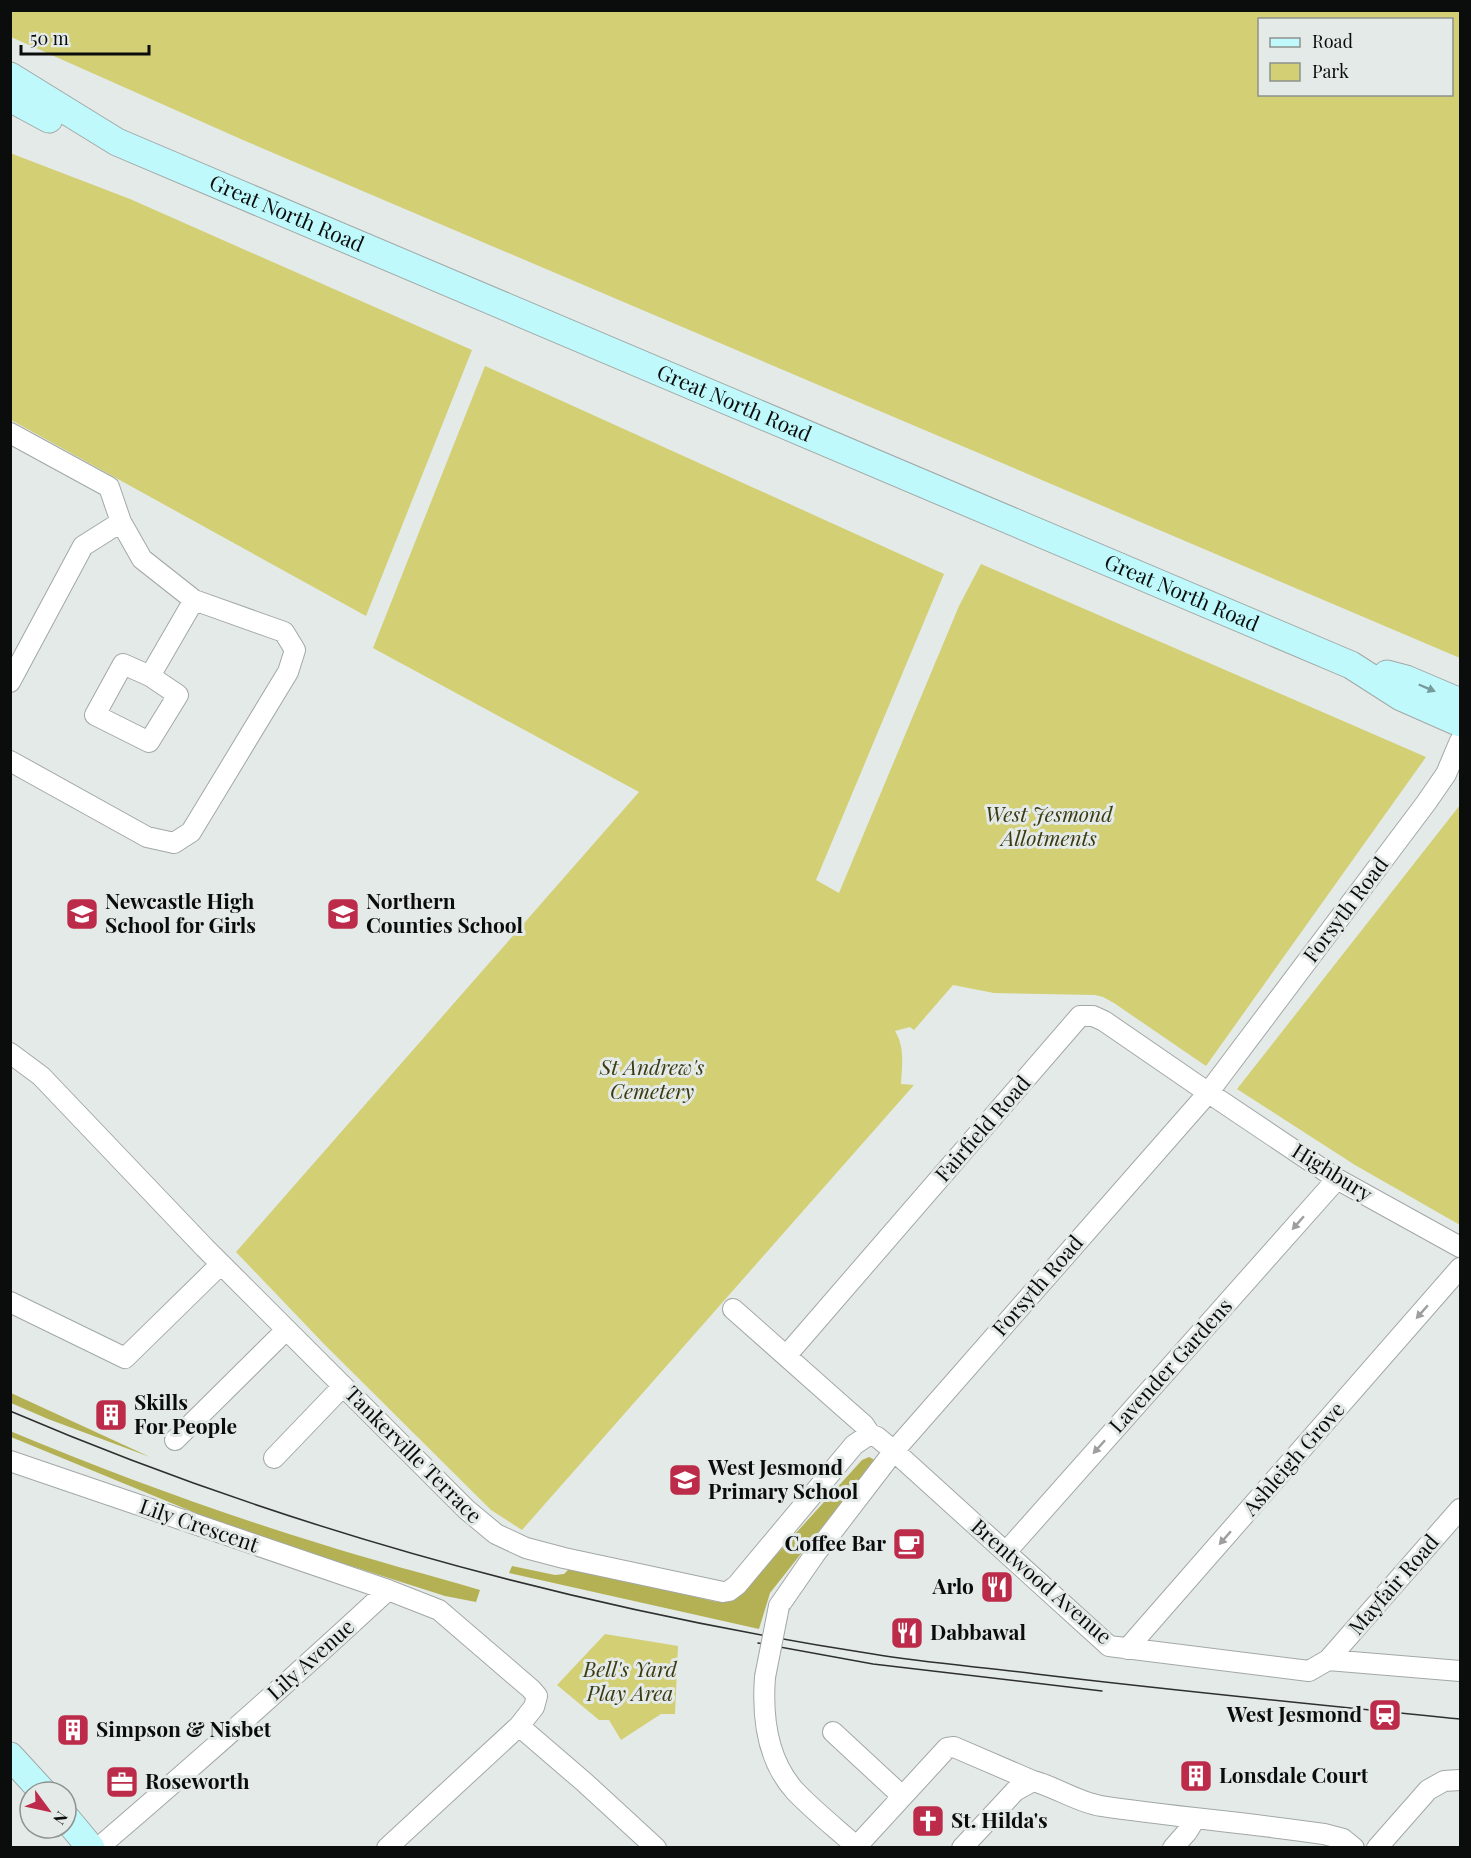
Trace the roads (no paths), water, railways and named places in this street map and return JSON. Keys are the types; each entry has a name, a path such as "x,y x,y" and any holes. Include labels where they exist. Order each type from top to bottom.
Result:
{"main road":[{"name":"Great North Road","path":"10,76 117,142 1351,665 1406,679 1461,702"},
{"name":"Great North Road","path":"10,98 77,133 117,142"},
{"path":"10,108 77,133"},
{"name":"Great North Road","path":"1351,665 1401,697 1461,723"},
{"path":"10,1756 32,1780"},
{"path":"78,1832 91,1848"}],"street":[{"path":"10,433 109,487 121,522 142,559 194,600 284,633 295,650 288,672 191,832 174,843 147,837 10,761"},
{"path":"10,682 83,546 121,522"},
{"path":"150,676 194,600"},
{"name":"Forsyth Road","path":"857,1847 795,1791 785,1777 769,1740 764,1716 765,1677 779,1606 815,1554 894,1451 1208,1093 1426,803 1446,774 1461,741"},
{"name":"Fairfield Road","path":"786,1356 1080,1016 1093,1016 1104,1020 1208,1093"},
{"name":"Tankerville Terrace","path":"10,1053 41,1076 221,1264 467,1510 496,1534 526,1548 723,1592 729,1591 737,1585 846,1454 863,1437 870,1434"},
{"name":"Highbury","path":"1208,1093 1337,1179 1461,1247"},
{"name":"Lavender Gardens","path":"1006,1552 1337,1179"},
{"path":"10,1302 125,1358 221,1264"},
{"name":"Ashleigh Grove","path":"1127,1649 1461,1268"},
{"name":"Brentwood Avenue","path":"733,1309 1109,1646 1309,1671 1328,1660 1461,1671"},
{"path":"175,1440 286,1330"},
{"path":"274,1458 343,1386"},
{"name":"Lily Crescent","path":"10,1461 388,1590 439,1610 537,1696 534,1707 519,1726"},
{"name":"Mayfair Road","path":"1328,1660 1461,1509"},
{"name":"Lily Avenue","path":"98,1848 296,1676 388,1590"},
{"path":"387,1848 519,1726 656,1848"},
{"path":"833,1732 903,1796"},
{"path":"857,1847 947,1748 954,1747 1033,1782 1101,1806 1324,1834 1344,1839 1354,1848"},
{"path":"1377,1848 1428,1790 1444,1781 1461,1780"},
{"path":"962,1848 1015,1791 1033,1782"},
{"path":"1173,1848 1195,1819"}],"tram line":[{"path":"10,1411 114,1453 326,1528 543,1588 652,1613 762,1635 914,1660 1460,1719"},
{"path":"758,1643 873,1664 1102,1691"}],"place":[{"name":"Newcastle High School for Girls","path":"82,914"},
{"name":"Northern Counties School","path":"343,914"},
{"name":"Skills For People","path":"111,1415"},
{"name":"West Jesmond Primary School","path":"685,1480"},
{"name":"Coffee Bar","path":"909,1544"},
{"name":"Arlo","path":"997,1587"},
{"name":"Dabbawal","path":"907,1633"},
{"name":"West Jesmond","path":"1385,1715"},
{"name":"Simpson & Nisbet","path":"73,1730"},
{"name":"Lonsdale Court","path":"1196,1776"},
{"name":"Roseworth","path":"122,1782"},
{"name":"St. Hilda's","path":"928,1821"}],"park label":[{"name":"West Jesmond Allotments","path":"1049,827"},
{"name":"St Andrew's Cemetery","path":"652,1080"},
{"name":"Bell's Yard Play Area","path":"630,1682"}]}
